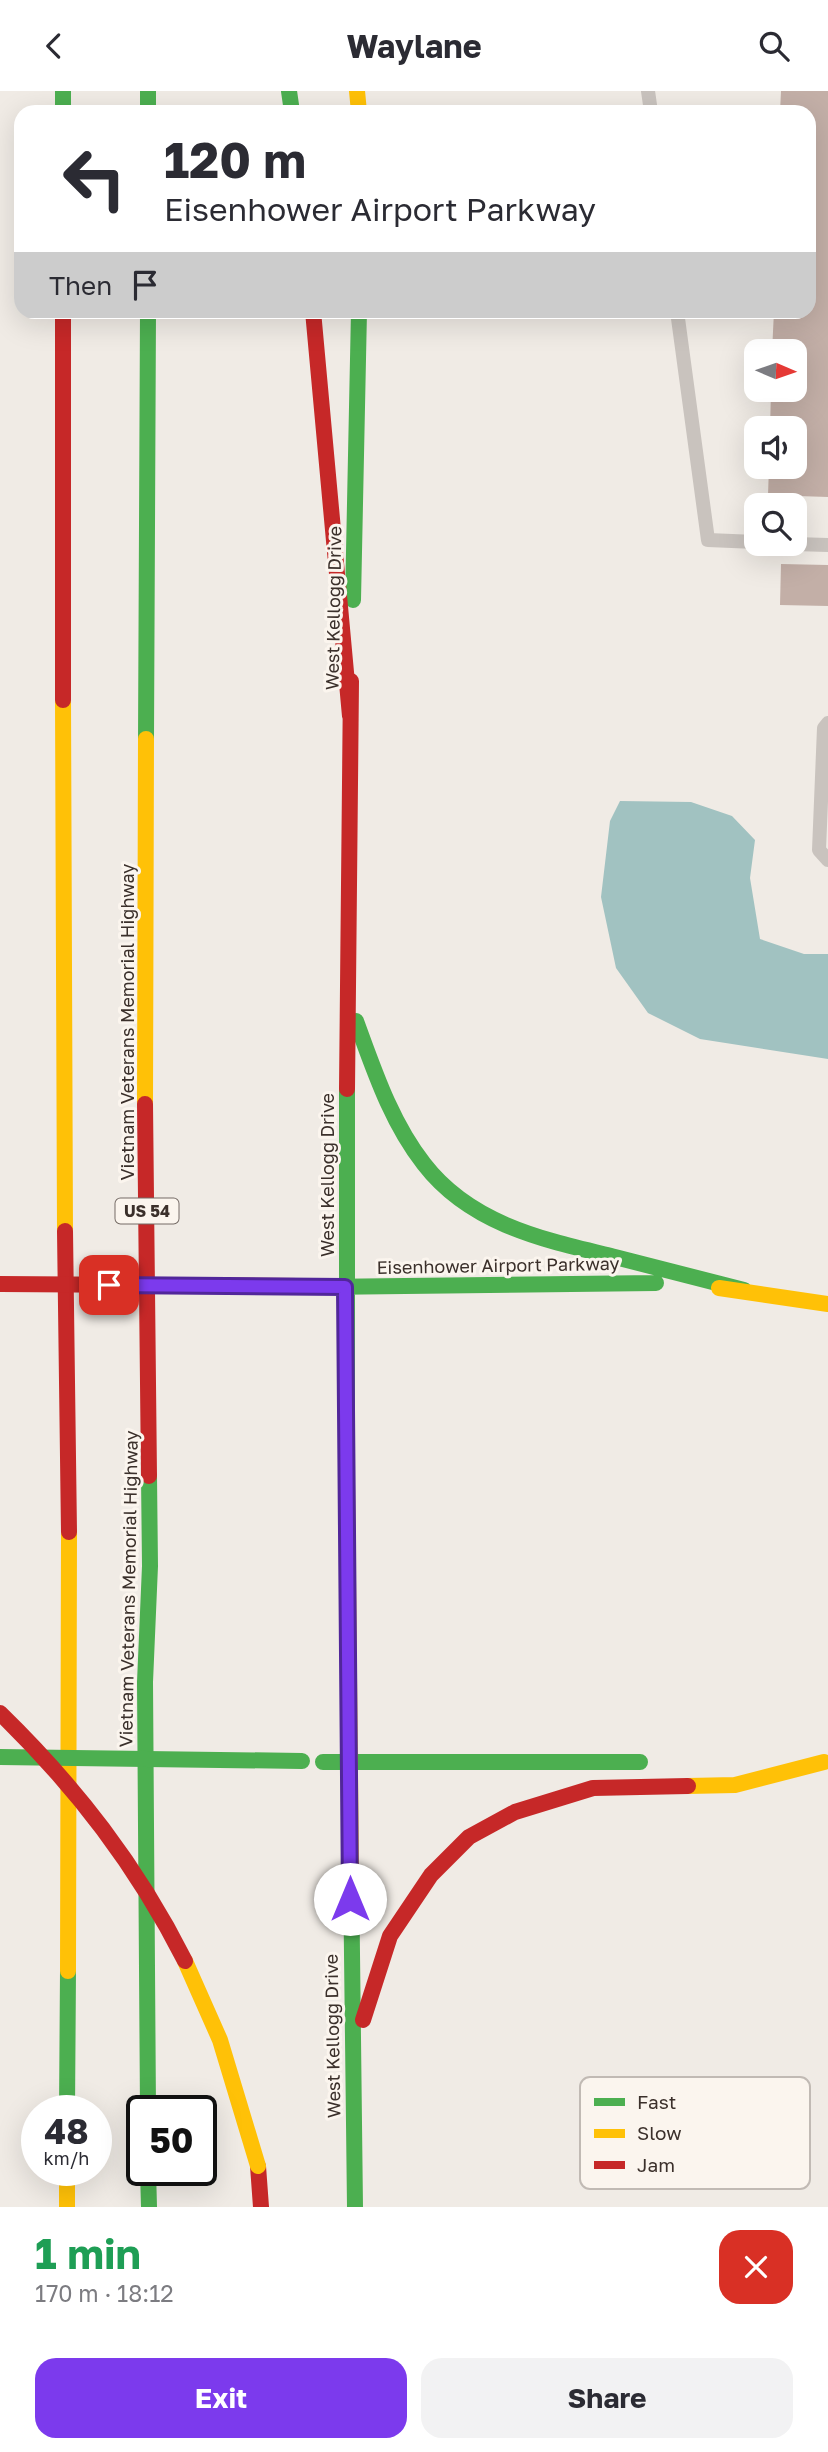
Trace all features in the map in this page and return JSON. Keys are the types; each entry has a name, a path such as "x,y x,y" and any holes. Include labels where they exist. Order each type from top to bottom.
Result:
{"main road":[{"path":"63,319 63,1051 71,1680 67,2095"},
{"name":"Vietnam Veterans Memorial Highway","path":"148,319 145,1054 150,1566 145,1682 148,2095"},
{"path":"314,319 350,716"},
{"name":"West Kellogg Drive","path":"355,2207 345,1287 350,716 359,319"},
{"path":"348,999 390,1111 440,1183 485,1217 531,1236 744,1290"},
{"name":"Eisenhower Airport Parkway","path":"0,1284 345,1287 634,1282 744,1290 828,1304"},
{"path":"0,1713 33,1742 75,1787 104,1824 143,1884 212,2020 247,2114 258,2166 261,2207"},
{"path":"0,1757 302,1762 656,1762"},
{"path":"754,1762 826,1762"},
{"path":"352,2063 368,2000 390,1935 430,1875 469,1837 515,1812 593,1788 735,1785 826,1762"},
{"path":"67,2186 67,2207"},
{"path":"148,2186 149,2207"}],"lane":[{"path":"678,319 708,540 744,542"},
{"path":"807,544 828,545"},
{"path":"828,723 824,728 819,850 828,860"}],"water":[{"path":"620,801 691,802 732,816 755,840 750,878 760,939 804,954 828,954 828,1059 700,1039 648,1013 616,968 601,897 610,821"}],"building":[{"path":"781,91 828,91 828,497 807,496 807,493 768,493 769,479 807,479 807,416 770,416 771,403 807,403 807,339 773,339 774,319 816,319 816,105 780,105"},
{"path":"781,564 828,565 828,606 780,605"}],"traffic: fast":[{"path":"63,91 63,105"},
{"path":"148,91 148,105"},
{"path":"289,91 291,105"},
{"path":"146,739 148,319"},
{"path":"353,600 359,319"},
{"path":"356,1021 384,1095 412,1148 443,1185 464,1202 487,1216 536,1236 744,1290"},
{"path":"347,1089 347,1484"},
{"path":"321,1287 656,1283"},
{"path":"148,2095 145,1682 150,1566 149,1476"},
{"path":"0,1757 302,1761"},
{"path":"323,1762 640,1762"},
{"path":"351,1869 355,2207"},
{"path":"67,2095 68,1971"},
{"path":"148,2186 149,2207"}],"traffic: slow":[{"path":"357,91 358,105"},
{"path":"63,700 65,1231"},
{"path":"145,1104 146,739"},
{"path":"719,1288 828,1304"},
{"path":"347,1484 351,1869"},
{"path":"68,1971 69,1532"},
{"path":"688,1786 735,1785 824,1762"},
{"path":"185,1961 220,2040 258,2166"},
{"path":"67,2186 67,2207"}],"traffic: jam":[{"path":"63,319 63,700"},
{"path":"314,319 350,716"},
{"path":"347,1089 351,681"},
{"path":"145,1104 149,1476"},
{"path":"65,1231 69,1532"},
{"path":"0,1284 300,1286"},
{"path":"0,1713 54,1770 103,1829 147,1893 185,1961"},
{"path":"363,2020 390,1936 431,1875 469,1837 515,1812 593,1788 688,1786"},
{"path":"258,2166 261,2207"}],"route":[{"path":"109,1285 345,1287 350,1899"}]}
